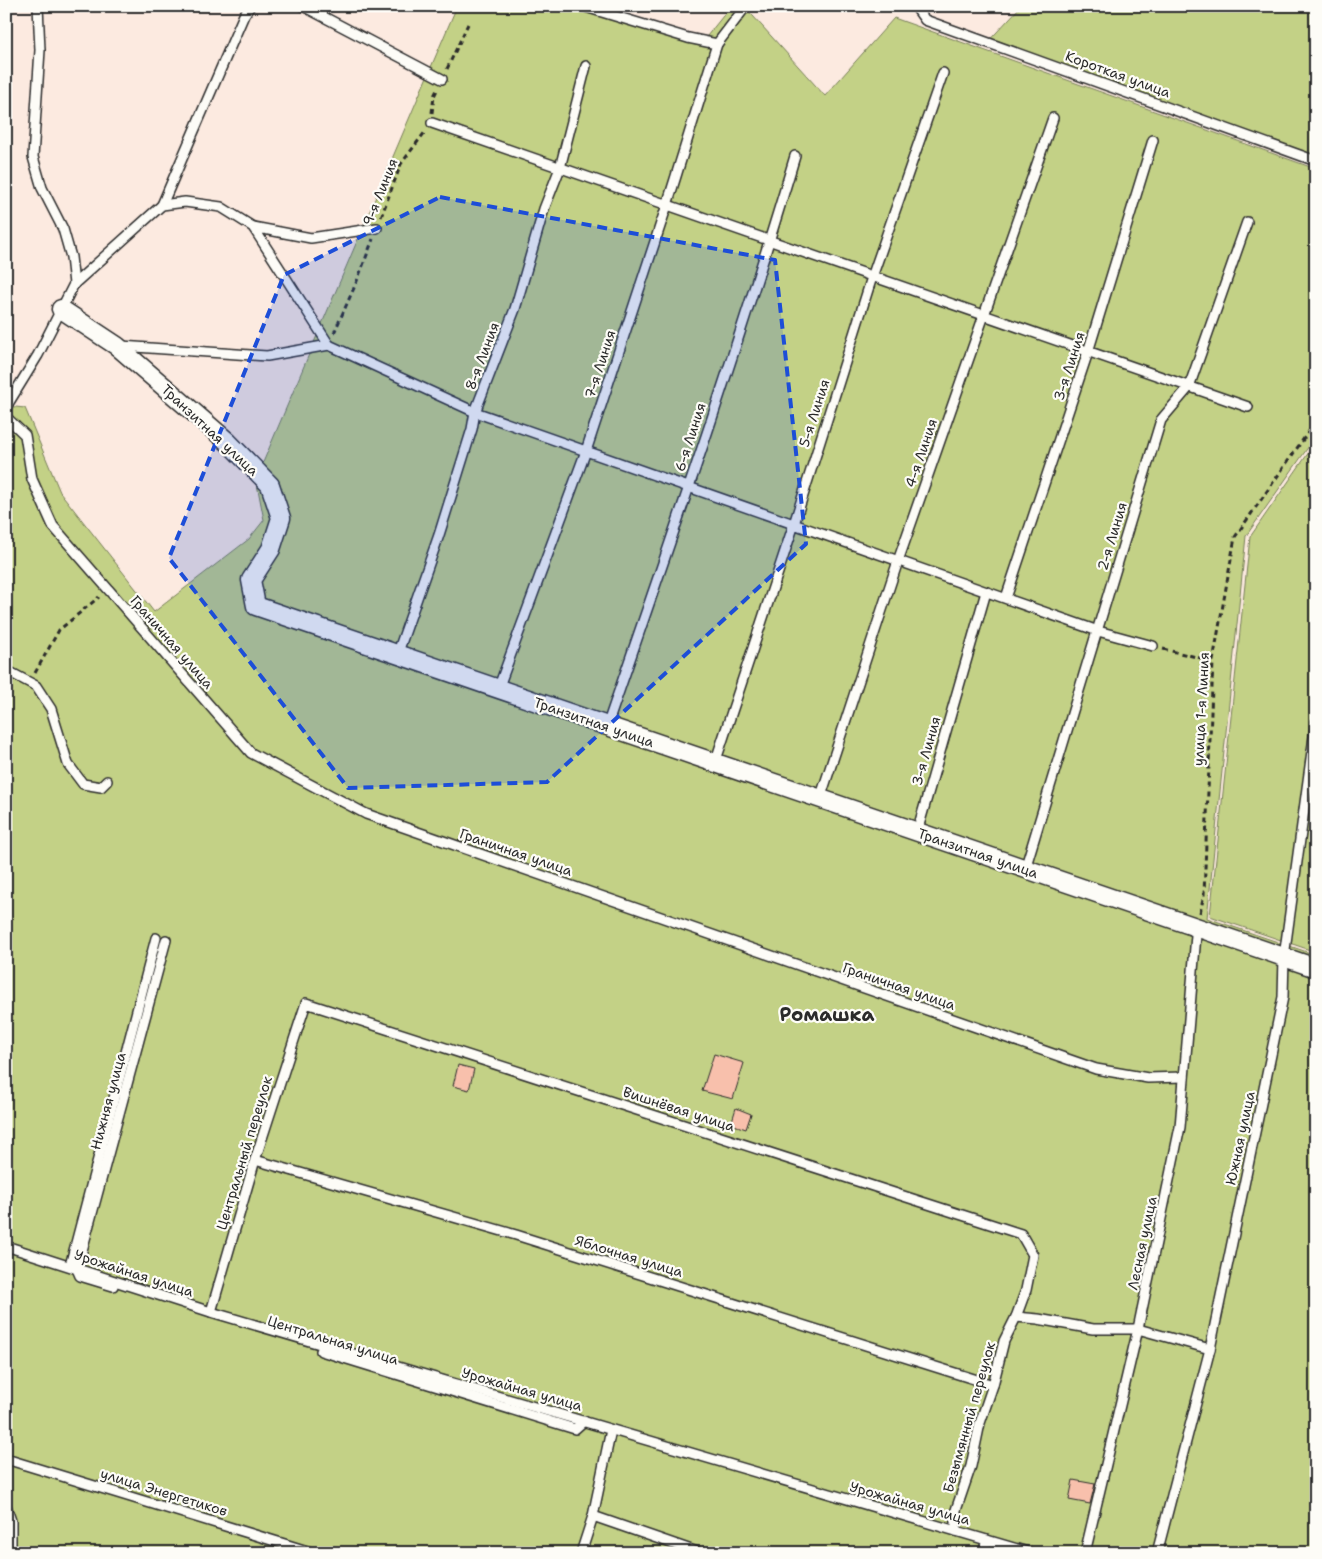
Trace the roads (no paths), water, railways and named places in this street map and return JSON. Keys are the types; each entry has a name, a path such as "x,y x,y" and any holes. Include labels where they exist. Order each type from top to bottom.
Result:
{"street":[{"name":"Транзитная улица","path":"61,309 117,346 228,442 270,485 281,518 271,549 251,580 256,606 820,798 1196,931 1316,968"}],"lane":[{"path":"38,6 40,50 33,158 42,188 63,229 71,257 74,284"},
{"path":"6,407 38,355 74,284 162,205 244,14 250,6"},
{"path":"303,6 442,79"},
{"path":"582,6 688,38 716,44 746,6"},
{"name":"Короткая улица","path":"915,6 925,20 1316,161"},
{"name":"7-я Линия","path":"498,689 586,451 667,206 716,44"},
{"name":"8-я Линия","path":"398,655 439,535 472,429 475,412 515,308 544,209 560,168 586,66"},
{"name":"5-я Линия","path":"715,763 794,524 872,277 944,73"},
{"name":"4-я Линия","path":"820,798 898,560 1053,118"},
{"path":"432,123 1248,407"},
{"name":"3-я Линия","path":"1006,598 1088,352 1153,140"},
{"name":"6-я Линия","path":"607,726 770,241 795,156"},
{"path":"162,205 185,202 222,207 253,227 311,238 377,228"},
{"name":"2-я Линия","path":"1025,869 1161,420 1189,387 1247,222"},
{"path":"253,227 328,345 475,412 986,592 1098,630 1153,646"},
{"path":"117,346 267,356 328,345"},
{"name":"Граничная улица","path":"6,417 25,434 32,479 52,526 252,753 366,814 1096,1069 1148,1078 1184,1077"},
{"name":"3-я Линия","path":"917,832 986,592"},
{"path":"6,670 36,686 51,709 68,764 83,784 101,787 106,782"},
{"name":"Южная улица","path":"1157,1553 1210,1350 1283,997 1284,957 1316,722"},
{"name":"Лесная улица","path":"1085,1553 1138,1329 1180,1126 1196,931"},
{"path":"73,1267 156,938"},
{"name":"Нижняя улица","path":"73,1267 166,940"},
{"name":"Центральный переулок","path":"211,1312 255,1160 306,1003"},
{"name":"Вишнёвая улица","path":"306,1003 1021,1234 1032,1254"},
{"name":"Яблочная улица","path":"255,1160 516,1235 994,1385"},
{"name":"Урожайная улица","path":"6,1246 211,1312 1031,1553"},
{"name":"Безымянный переулок","path":"956,1531 956,1510 972,1466 980,1423 994,1385 1004,1341 1016,1317 1026,1290 1032,1254"},
{"name":"Центральная улица","path":"73,1267 80,1276 575,1429 584,1421"},
{"path":"1016,1317 1093,1329 1138,1329 1210,1350"},
{"path":"580,1553 593,1516 611,1430"},
{"name":"улица Энергетиков","path":"6,1458 314,1553"},
{"path":"6,1506 11,1521 11,1553"},
{"path":"593,1516 700,1553"},
{"path":"984,1553 987,1540"}],"district":[{"name":"Ромашка","path":"827,1014"}]}
